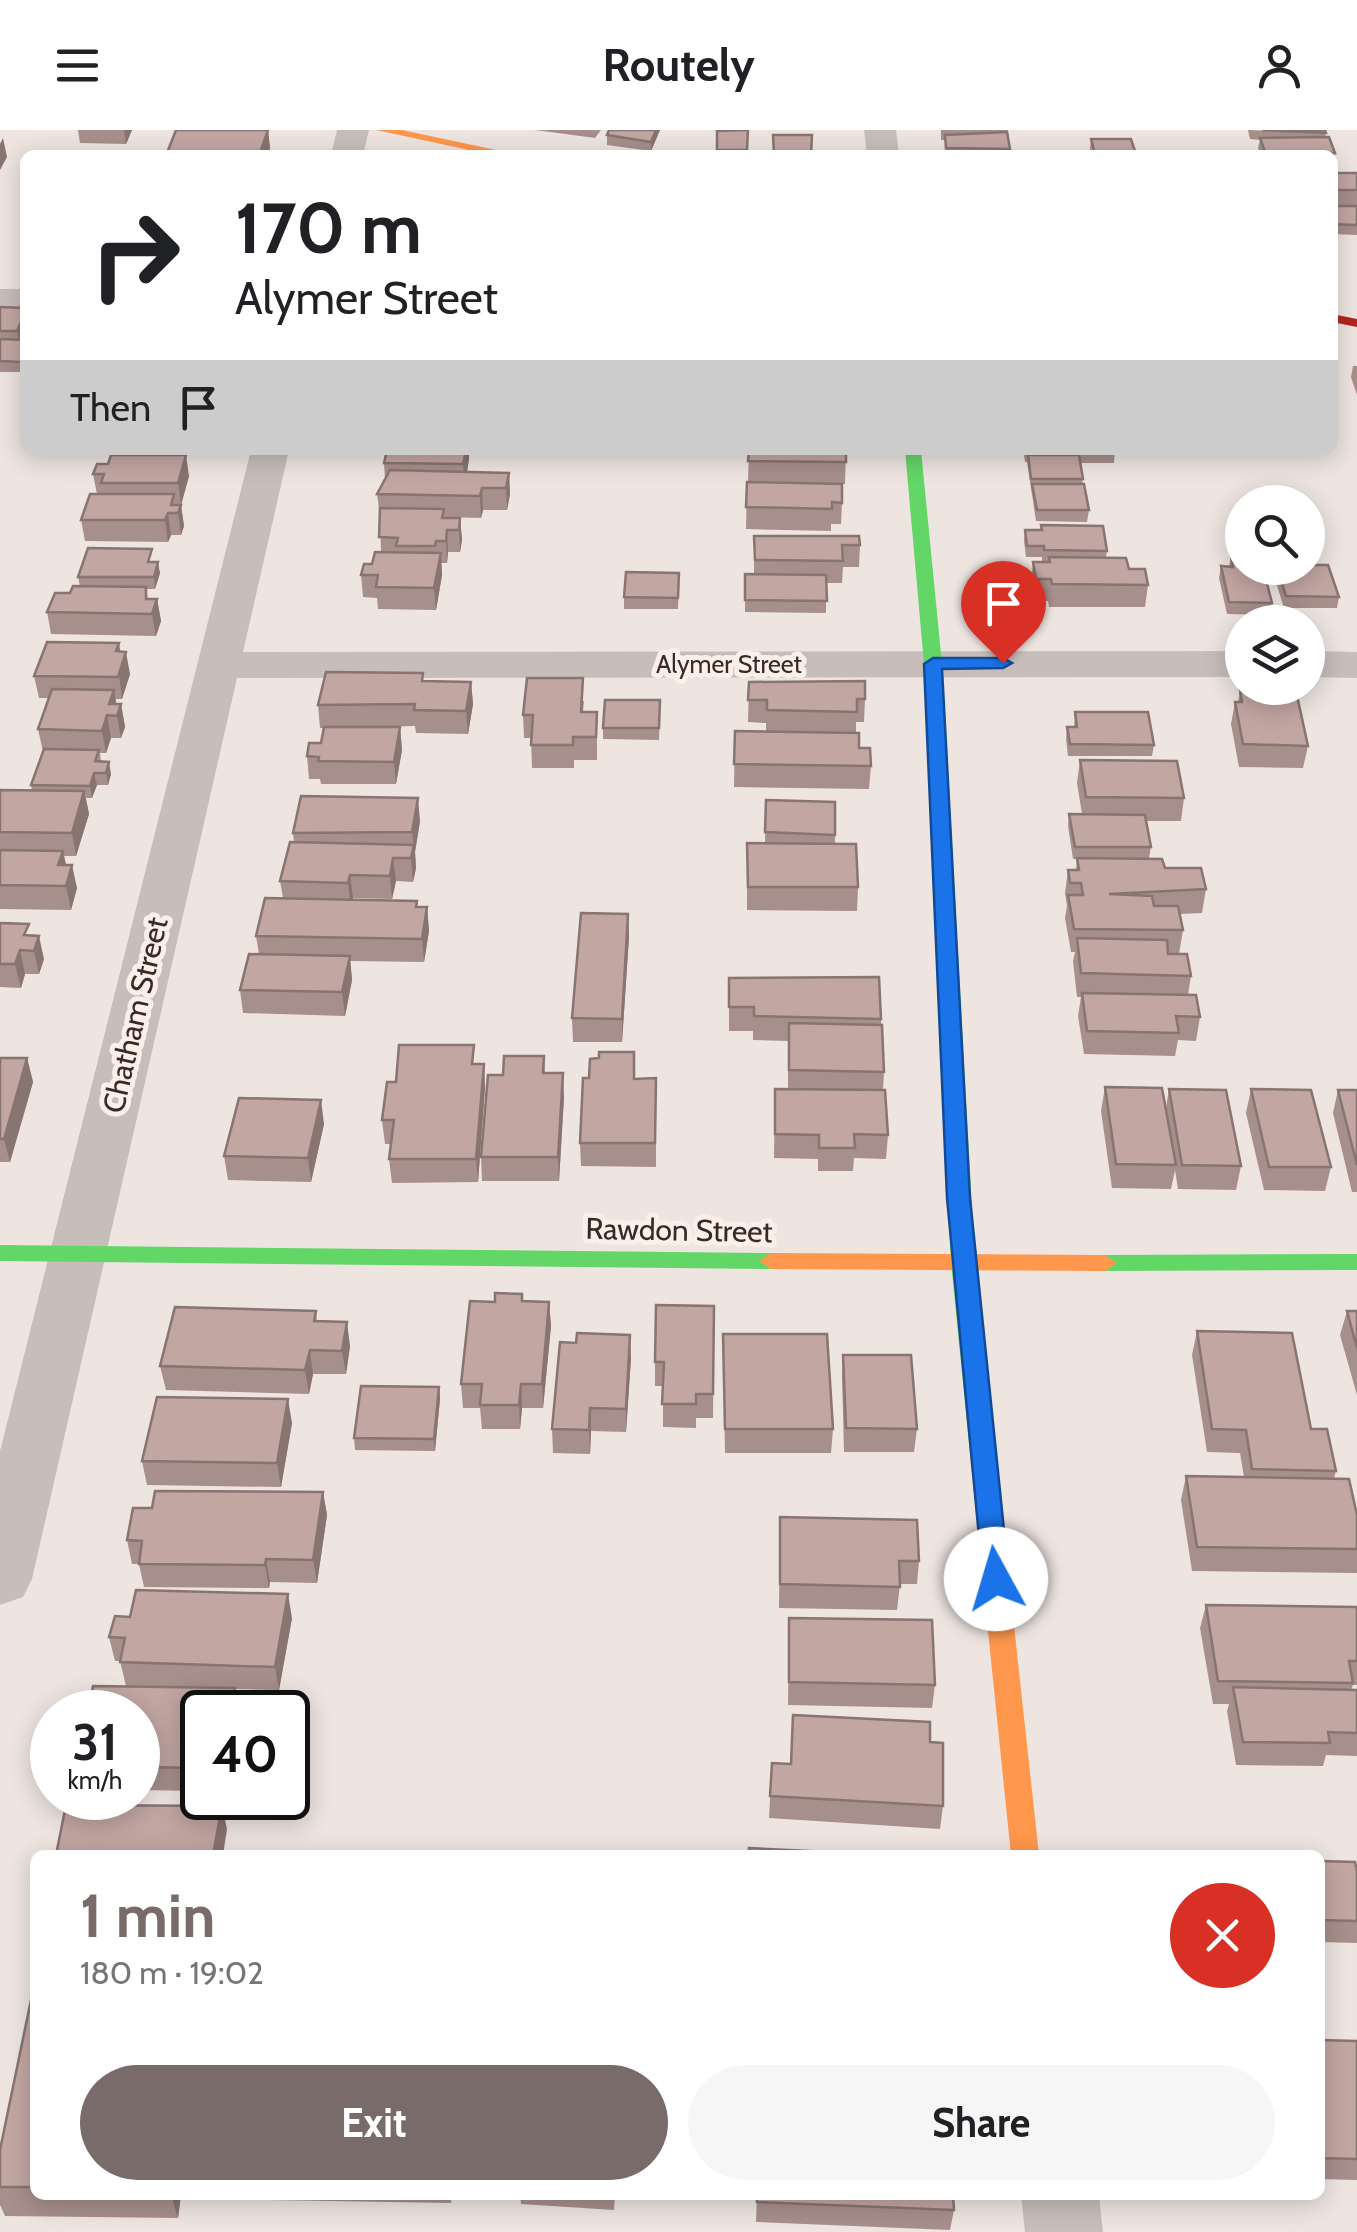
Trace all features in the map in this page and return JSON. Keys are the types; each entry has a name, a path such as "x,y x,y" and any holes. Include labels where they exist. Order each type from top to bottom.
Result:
{"street":[{"path":"382,130 486,150"},
{"name":"Chatham Street","path":"0,1579 269,455"},
{"path":"913,455 933,664 963,1263 1024,1850"},
{"name":"Alymer Street","path":"216,665 1225,664"},
{"path":"1325,664 1357,664"},
{"name":"Rawdon Street","path":"0,1253 963,1263 1357,1262"},
{"path":"1061,2200 1064,2232"}],"building":[{"path":"176,130 268,130 261,150 168,150"},
{"path":"609,130 656,130 651,142 607,135"},
{"path":"748,130 747,150 717,150 717,131"},
{"path":"1262,130 1325,130 1326,133"},
{"path":"1007,132 1010,149 946,148 945,135"},
{"path":"773,135 812,135 811,150 774,150"},
{"path":"1329,137 1334,150 1264,150 1260,138"},
{"path":"1091,139 1131,139 1135,150 1094,150"},
{"path":"1338,173 1357,173 1357,190 1338,190"},
{"path":"1338,206 1357,206 1357,225 1338,224"},
{"path":"0,307 20,308 17,331 0,331"},
{"path":"0,339 20,340 20,362 0,361"},
{"path":"111,455 186,455 178,483 101,483 104,474 93,474 97,464 108,464"},
{"path":"386,455 465,455 463,464 384,463"},
{"path":"749,455 846,455 846,462 748,461"},
{"path":"1028,455 1079,455 1083,479 1031,479"},
{"path":"390,470 509,473 506,488 482,488 480,496 377,494"},
{"path":"747,482 842,484 842,503 832,502 832,509 746,507"},
{"path":"1032,484 1084,484 1089,510 1037,510"},
{"path":"90,494 174,494 171,505 181,505 178,513 168,513 165,520 81,520"},
{"path":"380,508 444,509 442,518 460,518 459,530 447,530 446,541 436,541 435,546 396,546 398,538 379,537"},
{"path":"1041,525 1103,526 1107,551 1027,546 1025,530 1042,530"},
{"path":"754,536 859,536 860,545 842,545 843,561 755,560"},
{"path":"88,548 152,549 148,562 158,562 154,577 78,577"},
{"path":"375,552 441,553 434,588 376,587 378,575 361,575 364,564 372,564"},
{"path":"1049,557 1126,558 1129,569 1145,569 1148,585 1052,584 1051,579 1036,579 1033,562 1050,562"},
{"path":"1328,565 1339,597 1286,596 1282,585 1325,585"},
{"path":"626,572 679,573 678,598 624,597"},
{"path":"745,574 826,575 827,601 745,600"},
{"path":"1225,585 1267,585 1272,603 1229,602"},
{"path":"73,586 146,587 146,599 157,599 152,614 47,612 55,593 70,593"},
{"path":"47,642 119,643 116,651 126,652 118,677 34,676"},
{"path":"326,672 423,673 422,681 471,682 466,711 414,710 415,704 318,705"},
{"path":"527,678 583,678 581,712 597,712 596,737 573,737 573,745 531,745 533,715 523,715"},
{"path":"865,681 865,699 857,699 857,712 767,710 767,700 748,700 749,682"},
{"path":"52,689 114,690 109,704 121,704 117,716 107,715 102,731 38,729"},
{"path":"605,700 660,700 659,728 603,728"},
{"path":"1236,705 1299,705 1308,746 1243,744"},
{"path":"1075,712 1148,712 1154,745 1070,744 1067,727 1077,727"},
{"path":"324,727 400,727 394,762 318,761 319,757 307,756 309,743 321,743"},
{"path":"735,731 859,733 859,748 870,748 871,766 734,764"},
{"path":"44,749 99,750 95,761 109,762 106,773 94,773 90,786 31,785"},
{"path":"1080,760 1177,761 1184,798 1086,797"},
{"path":"0,790 84,791 72,833 0,832"},
{"path":"301,796 418,798 412,832 293,833"},
{"path":"766,800 835,802 835,835 765,832"},
{"path":"1069,814 1145,815 1151,847 1075,847"},
{"path":"290,842 414,845 411,858 393,858 390,876 350,875 348,883 280,881"},
{"path":"747,843 856,844 858,887 748,887"},
{"path":"0,850 63,851 58,865 72,865 66,886 0,885"},
{"path":"1077,858 1162,859 1165,868 1201,868 1206,889 1109,894 1152,896 1154,906 1178,906 1183,930 1074,929 1068,895 1083,895 1081,883 1070,883 1068,870 1079,870"},
{"path":"265,898 417,901 416,907 427,907 422,939 256,936"},
{"path":"581,913 628,914 622,1019 572,1018"},
{"path":"0,923 29,924 24,935 39,936 34,951 20,950 15,964 0,964"},
{"path":"1077,938 1167,940 1168,954 1187,954 1191,976 1081,973"},
{"path":"249,954 350,956 342,992 240,990"},
{"path":"879,977 881,1019 754,1016 754,1007 729,1007 729,978"},
{"path":"1082,993 1196,995 1200,1017 1176,1016 1179,1033 1087,1031"},
{"path":"789,1023 882,1025 884,1072 789,1070"},
{"path":"399,1045 474,1045 472,1064 484,1064 476,1159 389,1159 394,1120 382,1120 387,1082 396,1082"},
{"path":"599,1052 634,1052 634,1079 656,1078 655,1143 580,1143 583,1078 589,1078 590,1059 599,1058"},
{"path":"504,1056 544,1056 543,1073 563,1073 558,1157 481,1157 488,1075 503,1075"},
{"path":"0,1058 27,1058 4,1139 0,1139"},
{"path":"1105,1087 1162,1088 1176,1165 1116,1164"},
{"path":"775,1089 885,1090 888,1135 854,1134 855,1148 819,1148 819,1135 775,1134"},
{"path":"1169,1089 1226,1090 1241,1166 1182,1165"},
{"path":"1251,1089 1311,1090 1331,1167 1269,1167"},
{"path":"1338,1090 1357,1090 1357,1165"},
{"path":"239,1098 321,1100 308,1158 224,1156"},
{"path":"495,1293 522,1294 522,1301 549,1302 542,1384 521,1384 519,1405 480,1405 482,1384 461,1384 470,1301 495,1302"},
{"path":"656,1305 714,1306 713,1394 696,1394 696,1404 662,1404 664,1362 655,1362"},
{"path":"175,1307 316,1311 314,1321 347,1322 342,1351 310,1350 305,1370 160,1366"},
{"path":"1347,1311 1357,1311 1357,1348"},
{"path":"1197,1331 1292,1333 1311,1429 1327,1429 1336,1471 1252,1469 1246,1430 1212,1429"},
{"path":"577,1333 630,1335 626,1409 590,1408 589,1430 552,1429 560,1342 576,1343"},
{"path":"723,1334 827,1334 833,1429 725,1429"},
{"path":"843,1355 911,1355 917,1429 846,1428"},
{"path":"361,1386 439,1387 434,1439 354,1438"},
{"path":"157,1397 288,1399 277,1463 142,1461"},
{"path":"1186,1476 1349,1479 1357,1515 1357,1549 1197,1547"},
{"path":"155,1491 323,1492 313,1560 266,1559 265,1565 139,1564 142,1541 127,1540 133,1508 152,1508"},
{"path":"780,1517 917,1520 919,1561 899,1561 900,1587 780,1584"},
{"path":"136,1590 288,1594 275,1667 120,1662 125,1638 109,1637 115,1616 130,1617"},
{"path":"1206,1605 1357,1607 1357,1661 1349,1661 1353,1683 1218,1681"},
{"path":"789,1618 932,1620 935,1685 789,1682"},
{"path":"93,1686 235,1688 180,1690 180,1768 160,1767 160,1690 92,1690"},
{"path":"1233,1687 1357,1690 1357,1733 1328,1732 1330,1743 1243,1742"},
{"path":"793,1715 930,1722 930,1742 943,1743 943,1806 770,1796 772,1763 791,1764"},
{"path":"160,1806 180,1806 180,1820 219,1820 214,1850 57,1850 63,1820 160,1820"},
{"path":"1325,1861 1355,1862 1357,1921 1325,1920"},
{"path":"30,2005 30,2187 0,2187 0,2150"},
{"path":"1325,2040 1357,2041 1357,2159 1325,2158"},
{"path":"953,2200 954,2210 757,2202"}],"traffic: fast":[{"path":"913,455 933,664 963,1263 992,1543"},
{"path":"0,1253 771,1261"},
{"path":"1105,1263 1357,1262"}],"traffic: slow":[{"path":"382,130 486,150"},
{"path":"771,1261 1105,1263"},
{"path":"992,1543 1024,1850"}],"traffic: jam":[{"path":"1338,319 1357,323"}],"route":[{"path":"996,1579 958,1198 933,664 1003,663"}]}
